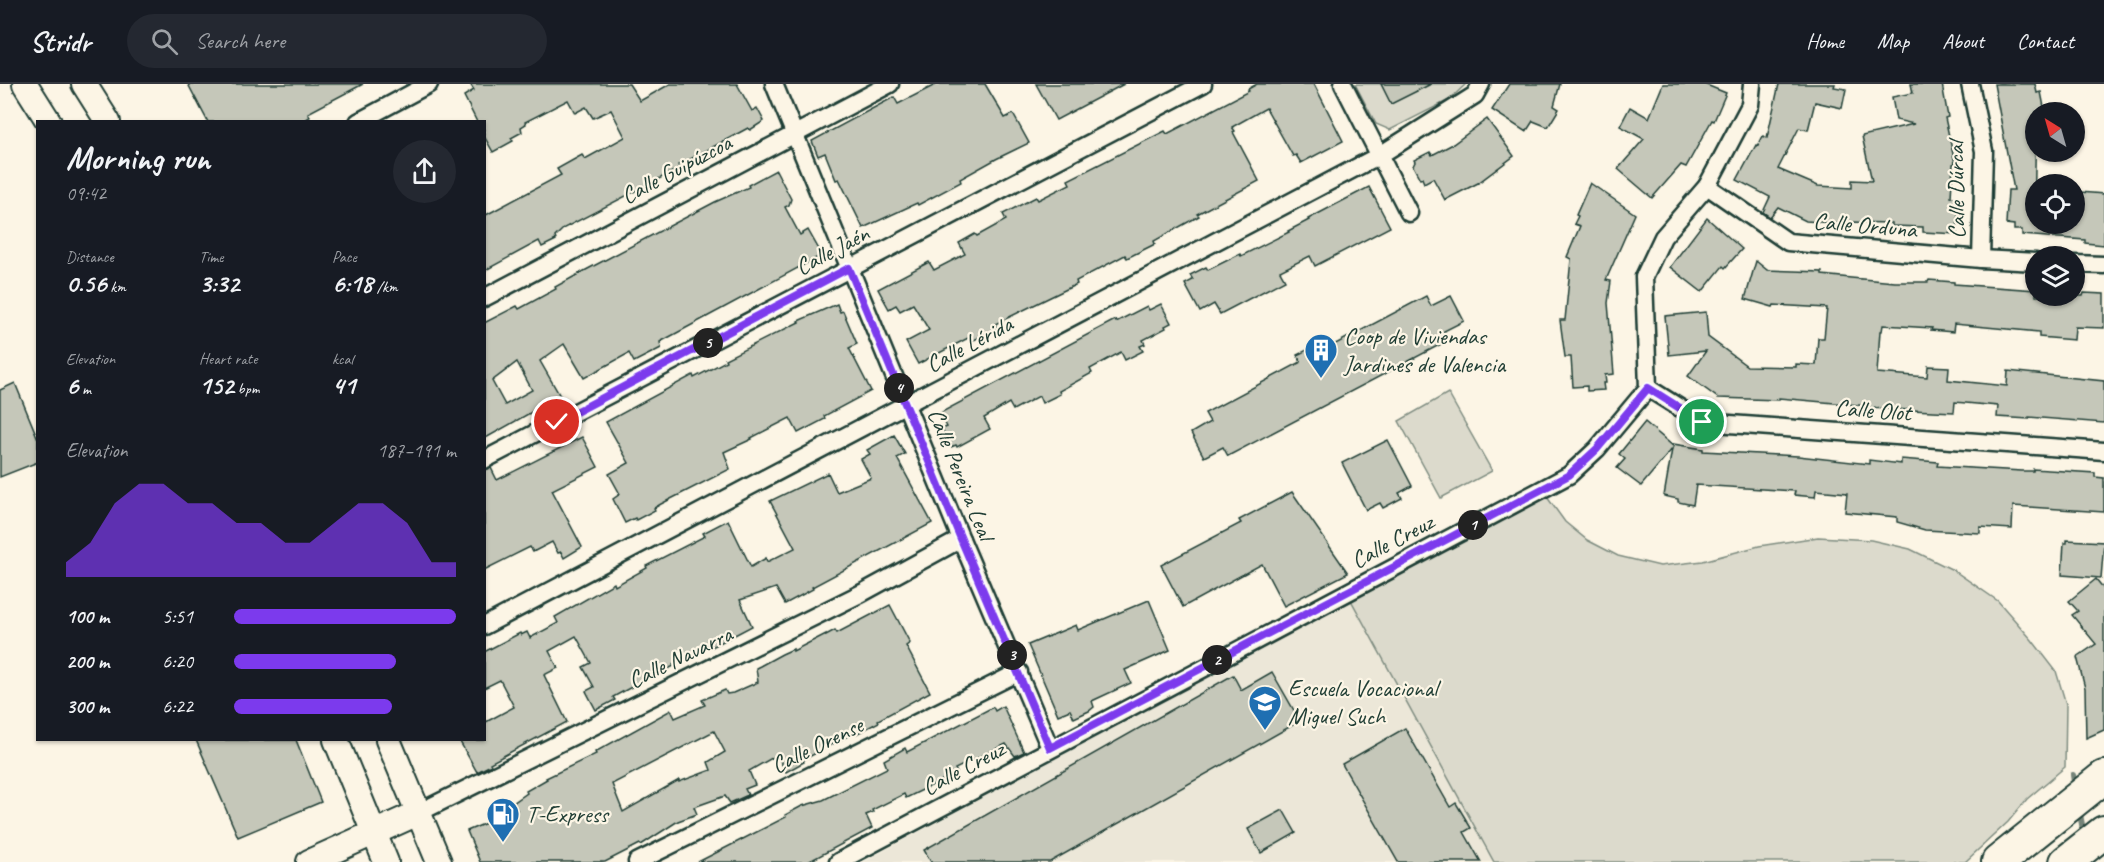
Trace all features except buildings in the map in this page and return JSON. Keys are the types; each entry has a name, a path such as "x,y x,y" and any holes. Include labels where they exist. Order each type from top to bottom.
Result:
{"highway":[{"path":"1998,862 2104,777"},
{"path":"2066,862 2104,832"}],"main road":[{"path":"25,84 48,120"},
{"path":"84,84 107,120"},
{"path":"336,741 386,862"},
{"path":"388,741 439,862"},
{"path":"309,862 418,813"}],"street":[{"path":"362,120 429,84"},
{"name":"Calle Pereira Leal","path":"774,84 961,539 1050,748"},
{"name":"Calle Guipúzcoa","path":"486,297 890,84"},
{"name":"Calle Jaén","path":"486,459 1203,84"},
{"path":"1343,84 1409,213"},
{"name":"Calle Lérida","path":"486,625 1380,155 1475,95 1480,84"},
{"path":"1648,388 1644,277 1663,237 1707,186 1750,105 1752,84"},
{"name":"Calle Dúrcal","path":"1970,84 1984,151 1982,259"},
{"name":"Calle Orduna","path":"1707,186 1788,242 2025,261"},
{"path":"2085,264 2104,265"},
{"name":"Calle Olot","path":"1648,388 1702,422 2104,451"},
{"name":"Calle Creuz","path":"838,862 1569,475 1597,449 1648,388"},
{"name":"Calle Navarra","path":"418,813 862,593 961,539"},
{"name":"Calle Orense","path":"637,862 1019,672"}],"shaded area":[{"path":"1355,84 1466,84 1449,100 1390,130 1376,124"},
{"path":"1448,393 1492,471 1441,498 1399,421"},
{"path":"1547,497 1565,522 1587,540 1618,556 1660,566 1703,561 1759,546 1818,537 1871,540 1910,549 1953,570 1998,601 2056,671 2066,704 2065,767 2027,799 2008,822 1965,862 1494,862 1351,600"},
{"name":"Escuela Vocacional Miguel Such","path":"1351,600 1494,862 863,862"}],"waterway":[{"path":"2073,775 2075,788"},
{"path":"2079,809 2084,835"}],"place":[{"name":"Coop de Viviendas Jardines de Valencia","path":"1321,379"},
{"name":"Escuela Vocacional Miguel Such","path":"1265,731"},
{"name":"T-Express","path":"503,843"}],"route":[{"path":"557,422 849,268 1050,748 1569,475 1597,449 1648,388 1702,422"}]}
